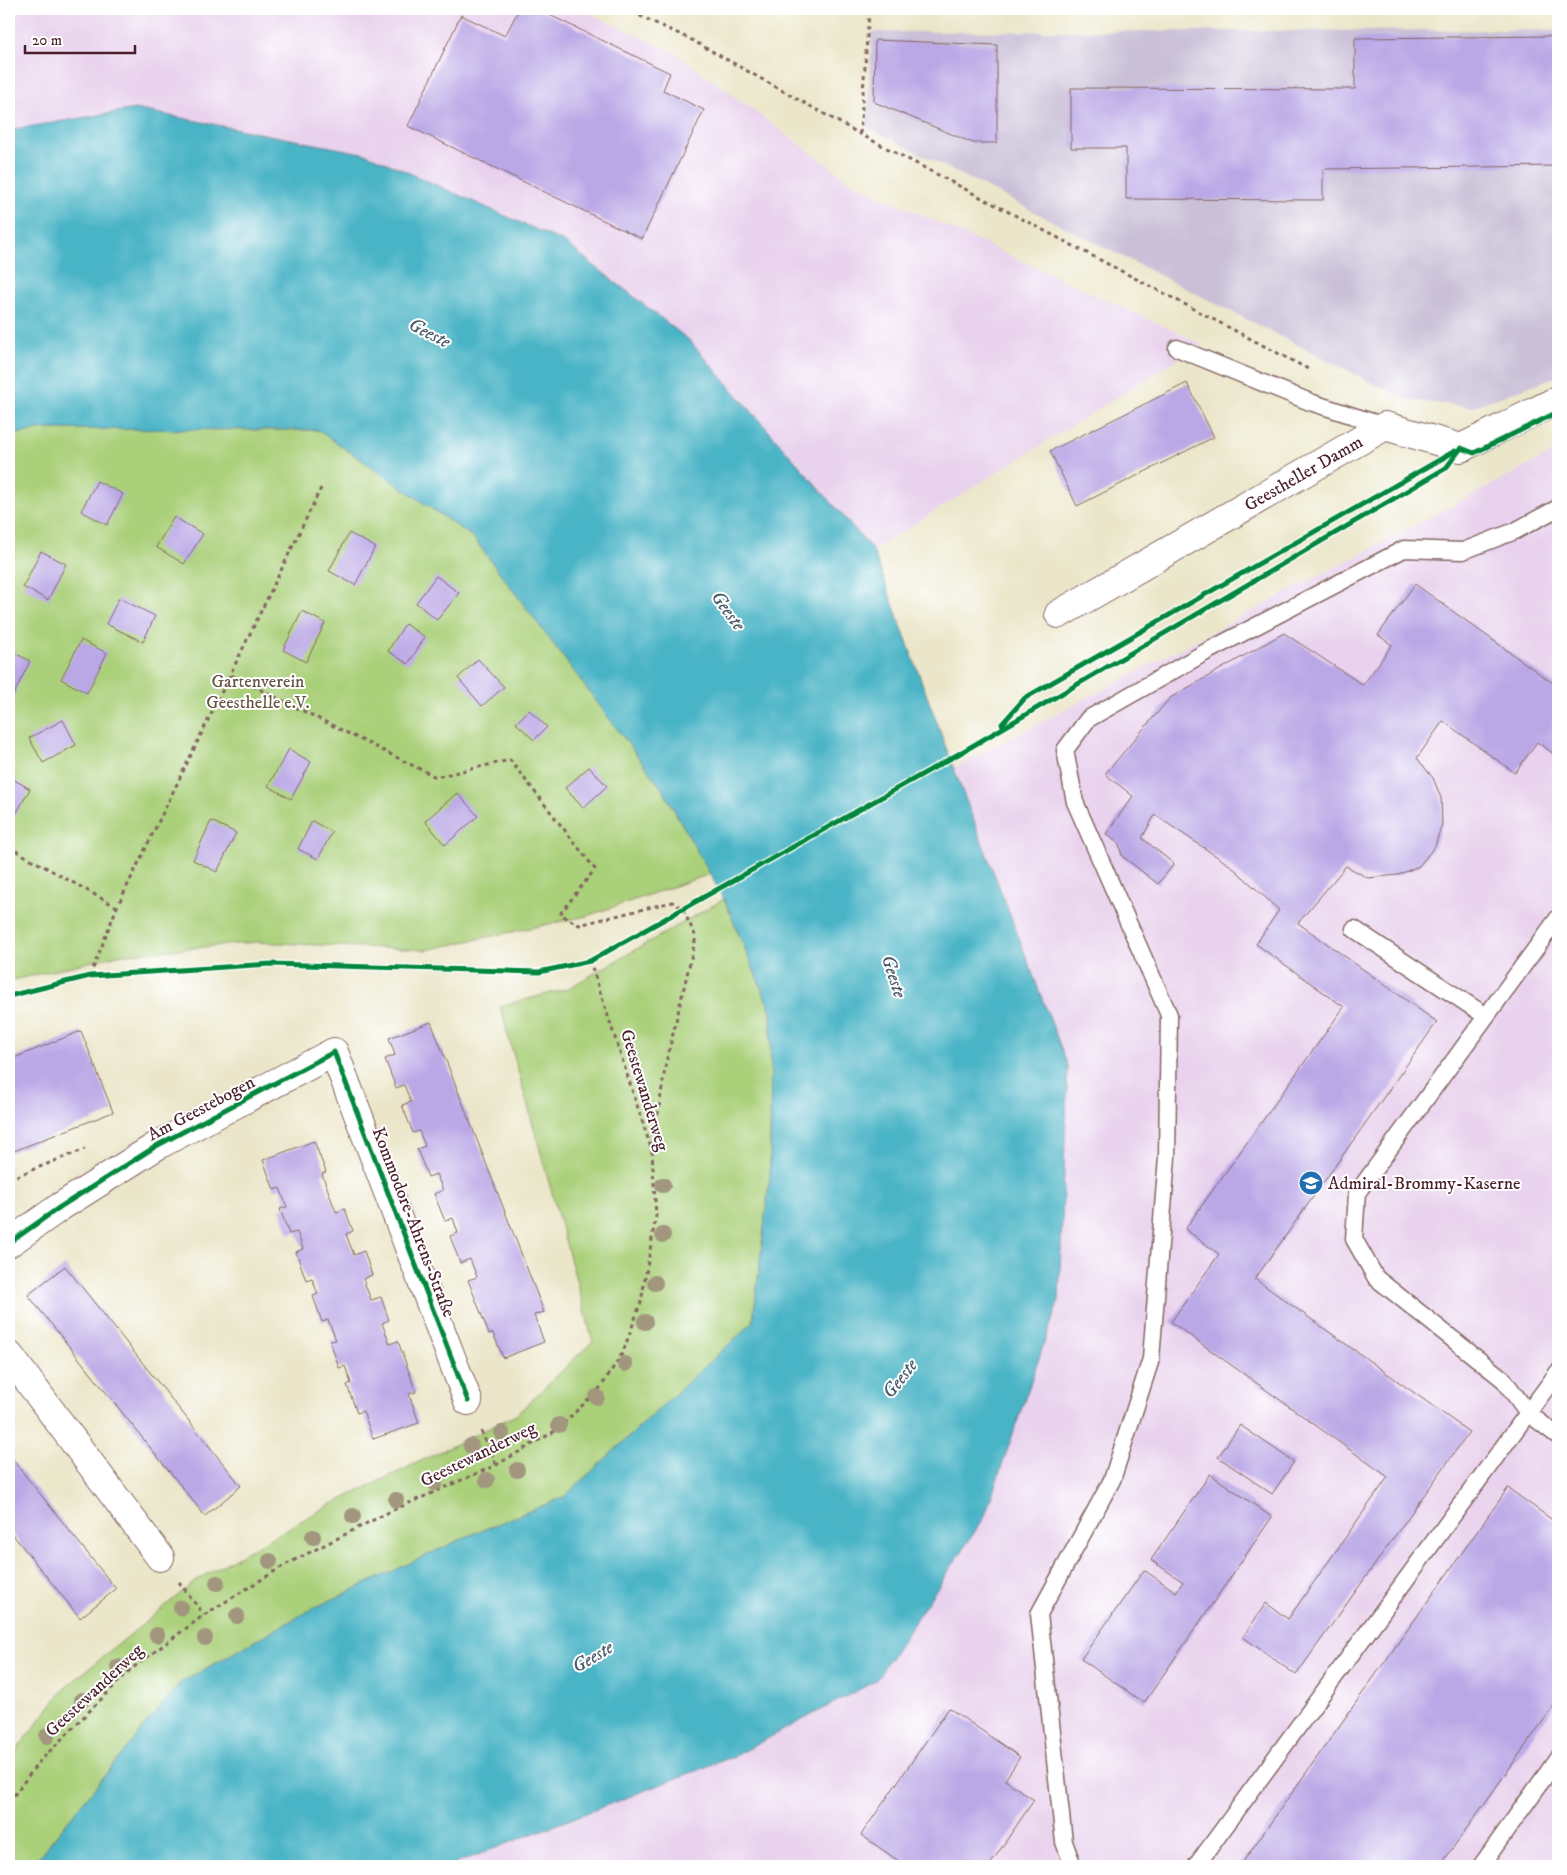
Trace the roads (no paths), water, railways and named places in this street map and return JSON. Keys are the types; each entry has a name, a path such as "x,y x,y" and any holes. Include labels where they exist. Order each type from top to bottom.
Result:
{"street":[{"path":"1384,426 1461,448 1558,400"},
{"name":"Geestheller Damm","path":"1059,614 1384,426"},
{"name":"Am Geestebogen","path":"9,1243 60,1207 158,1145 334,1052"},
{"name":"Kommodore-Ahrens-Straße","path":"334,1052 468,1401"},
{"path":"9,1355 160,1558"}],"lane":[{"path":"1177,348 1310,402 1384,426"},
{"path":"1073,1866 1064,1842 1039,1614 1112,1480 1151,1359 1167,1158 1169,1015 1075,802 1064,750 1088,719 1206,652 1404,549 1463,551 1515,531 1558,508"},
{"path":"1558,918 1357,1193 1354,1239 1376,1278 1504,1380 1528,1414 1558,1436"},
{"path":"1354,929 1486,1016"},
{"path":"1196,1866 1558,1372"},
{"path":"1482,1866 1558,1758"}],"water":[{"name":"Geeste","path":"135,109 367,154 564,242 689,340 873,550 954,769 1068,1066 1059,1300 984,1518 875,1681 737,1755 449,1866 33,1866 180,1683 312,1609 468,1536 564,1497 753,1322 770,1175 771,1011 724,899 663,790 473,537 318,430 45,429 9,435 9,130"}],"place":[{"name":"Admiral-Brommy-Kaserne","path":"1311,1183"}],"park label":[{"name":"Gartenverein Geesthelle e.V.","path":"258,691"}]}
